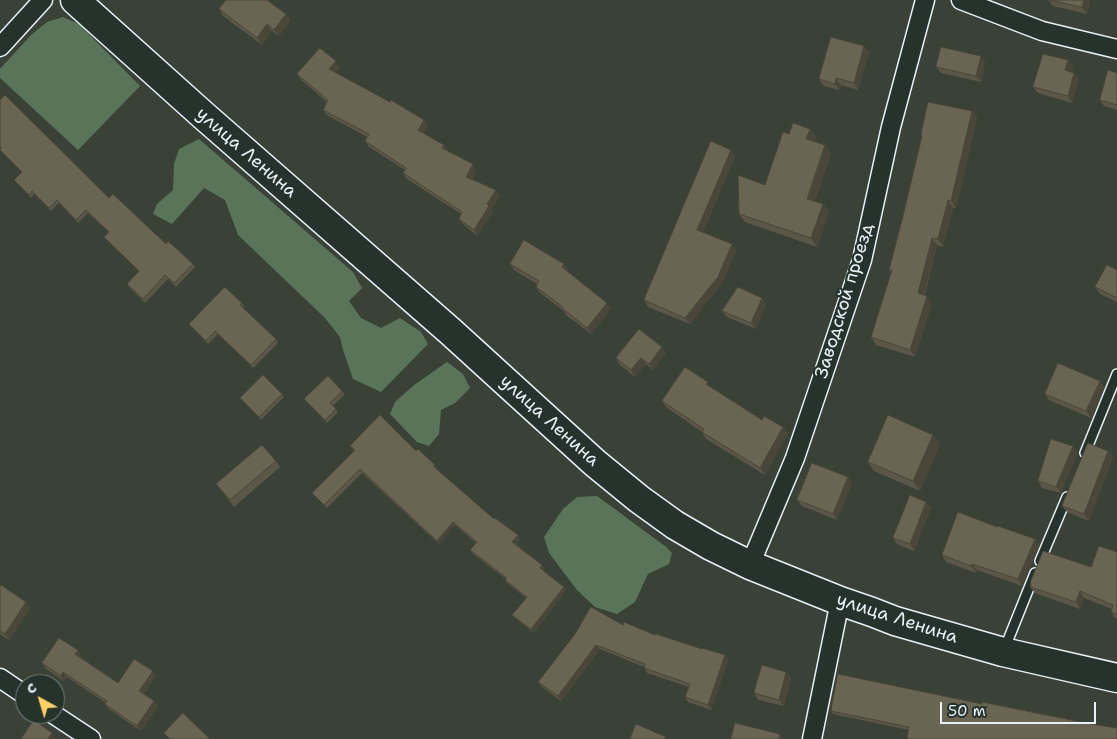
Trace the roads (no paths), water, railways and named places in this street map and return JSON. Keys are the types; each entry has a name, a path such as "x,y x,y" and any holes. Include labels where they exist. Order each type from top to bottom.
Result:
{"main road":[{"name":"улица Ленина","path":"75,0 203,115 450,331 595,464 676,525 711,546 750,565 895,621 1003,652 1117,678"}],"street":[{"path":"0,47 43,0"},
{"name":"Заводской проезд","path":"750,565 795,458 862,260 891,127 925,0"},
{"path":"961,0 1042,31 1117,49"},
{"path":"812,739 840,601"},
{"path":"0,678 15,688"},
{"path":"65,722 91,739"}],"lane":[{"path":"1081,462 1117,374"},
{"path":"1003,652 1071,488"}]}
